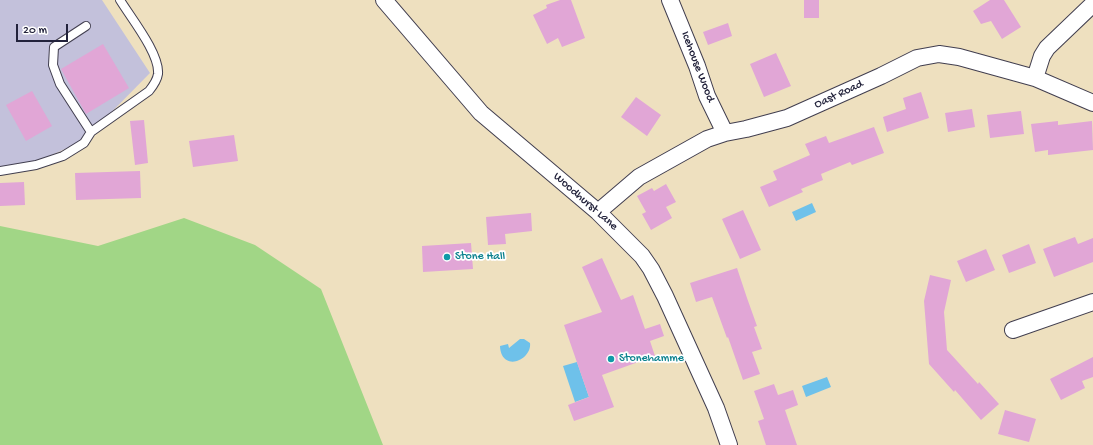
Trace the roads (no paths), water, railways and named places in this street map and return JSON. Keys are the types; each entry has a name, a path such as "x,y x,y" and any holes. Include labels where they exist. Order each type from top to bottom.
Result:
{"street":[{"name":"Woodhurst Lane","path":"384,0 481,113 598,212 631,243 651,269 665,296 716,408 729,445"},
{"name":"Icehouse Wood","path":"670,0 698,66 707,96 725,133"},
{"path":"1035,78 1042,56 1047,48 1093,4"},
{"name":"Oast Road","path":"598,212 640,177 706,139 787,118 881,76 917,58 928,55 949,55 959,57 1035,78 1093,103"},
{"path":"1013,330 1093,302"}],"lane":[{"path":"0,171 36,165 63,156 84,143 91,132 149,90 156,82 158,76 156,60 120,0"},
{"path":"86,26 54,47 53,65 60,84 91,132"}],"water":[{"path":"812,203 816,212 796,221 792,212"},
{"path":"520,339 524,339 530,343 528,353 520,360 510,361 506,359 500,350 500,346 508,344 509,348"},
{"path":"577,362 589,397 575,402 563,366"},
{"path":"827,377 831,387 806,397 802,386"}],"place":[{"name":"Stone Hall","path":"447,257"},
{"name":"Stonehamme","path":"611,359"}]}
